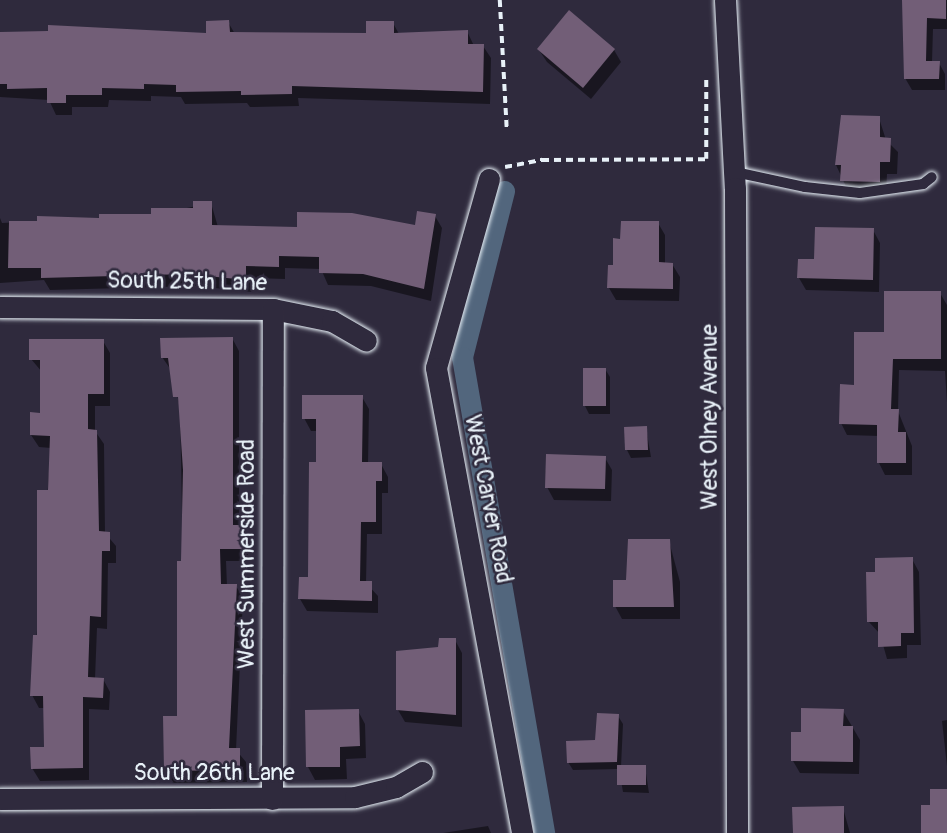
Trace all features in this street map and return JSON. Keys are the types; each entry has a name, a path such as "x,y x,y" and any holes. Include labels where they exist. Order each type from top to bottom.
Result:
{"street":[{"name":"West Olney Avenue","path":"725,0 734,172 737,833"},
{"name":"West Carver Road","path":"489,179 436,368 522,833"},
{"name":"South 25th Lane","path":"0,307 273,309 332,321 366,341"},
{"name":"West Summerside Road","path":"272,799 273,309"},
{"name":"South 26th Lane","path":"0,799 355,797 396,787 422,772"}],"lane":[{"path":"734,172 805,187 860,193 923,184 932,177"}],"path":[{"path":"500,0 507,128"},
{"path":"507,165 561,159 706,159 706,66"}],"building":[{"path":"902,0 946,0 946,19 927,18 926,61 940,61 939,79 904,79"},
{"path":"569,10 615,49 583,88 537,49"},
{"path":"229,20 230,32 366,33 366,21 394,21 394,33 468,30 468,44 484,44 483,92 292,86 292,94 241,95 241,91 176,92 176,85 144,84 144,89 102,88 102,95 66,95 66,103 47,103 47,88 7,89 7,84 0,84 0,32 48,31 48,25 206,33 206,21"},
{"path":"841,115 880,116 880,137 891,138 890,162 880,162 880,182 840,181 841,165 835,165"},
{"path":"193,201 212,201 212,225 297,227 297,212 352,213 415,225 417,211 436,214 424,289 363,274 319,273 319,257 279,256 279,267 246,266 246,280 188,274 41,278 41,268 8,268 9,221 37,221 37,216 99,218 99,214 151,214 151,208 193,208"},
{"path":"621,221 659,221 659,262 673,263 673,289 607,288 608,265 613,265 613,238 620,239"},
{"path":"815,227 874,228 873,280 797,278 798,259 814,259"},
{"path":"884,291 941,291 941,359 893,359 891,409 899,409 898,432 906,432 906,463 877,463 877,425 839,424 840,384 854,385 854,332 884,332"},
{"path":"233,337 233,525 242,525 242,549 220,549 221,584 237,584 229,748 240,748 240,770 164,771 163,716 177,716 177,561 181,561 183,470 178,397 173,397 168,358 161,358 160,338"},
{"path":"29,339 104,339 104,394 88,394 88,429 97,430 99,531 110,532 110,551 102,551 101,617 90,616 88,677 104,678 103,698 83,697 83,768 31,769 30,747 44,747 43,696 30,696 33,635 37,635 37,490 48,490 50,436 30,435 30,412 40,413 40,360 29,360"},
{"path":"583,368 606,368 606,406 583,406"},
{"path":"302,395 363,395 362,462 382,462 382,481 376,481 376,522 361,522 360,581 372,581 372,601 298,599 299,577 308,577 309,462 316,462 316,419 302,419"},
{"path":"647,426 648,450 625,450 624,427"},
{"path":"546,454 606,456 605,489 545,488"},
{"path":"628,539 670,539 674,607 613,607 613,580 626,580"},
{"path":"913,557 914,633 901,633 901,646 878,647 878,622 867,622 866,572 875,572 875,558"},
{"path":"439,638 456,638 456,715 396,710 396,651 438,647"},
{"path":"801,708 844,709 843,726 853,726 853,762 791,761 791,732 801,732"},
{"path":"359,709 360,746 340,747 340,767 306,767 305,710"},
{"path":"597,713 619,714 617,762 567,763 566,741 595,740"},
{"path":"617,765 646,765 646,785 617,785"},
{"path":"930,789 947,789 947,833 921,833 921,805 930,805"},
{"path":"844,806 844,833 793,833 792,807"}],"waterway":[{"path":"504,191 462,357 544,833"}]}
